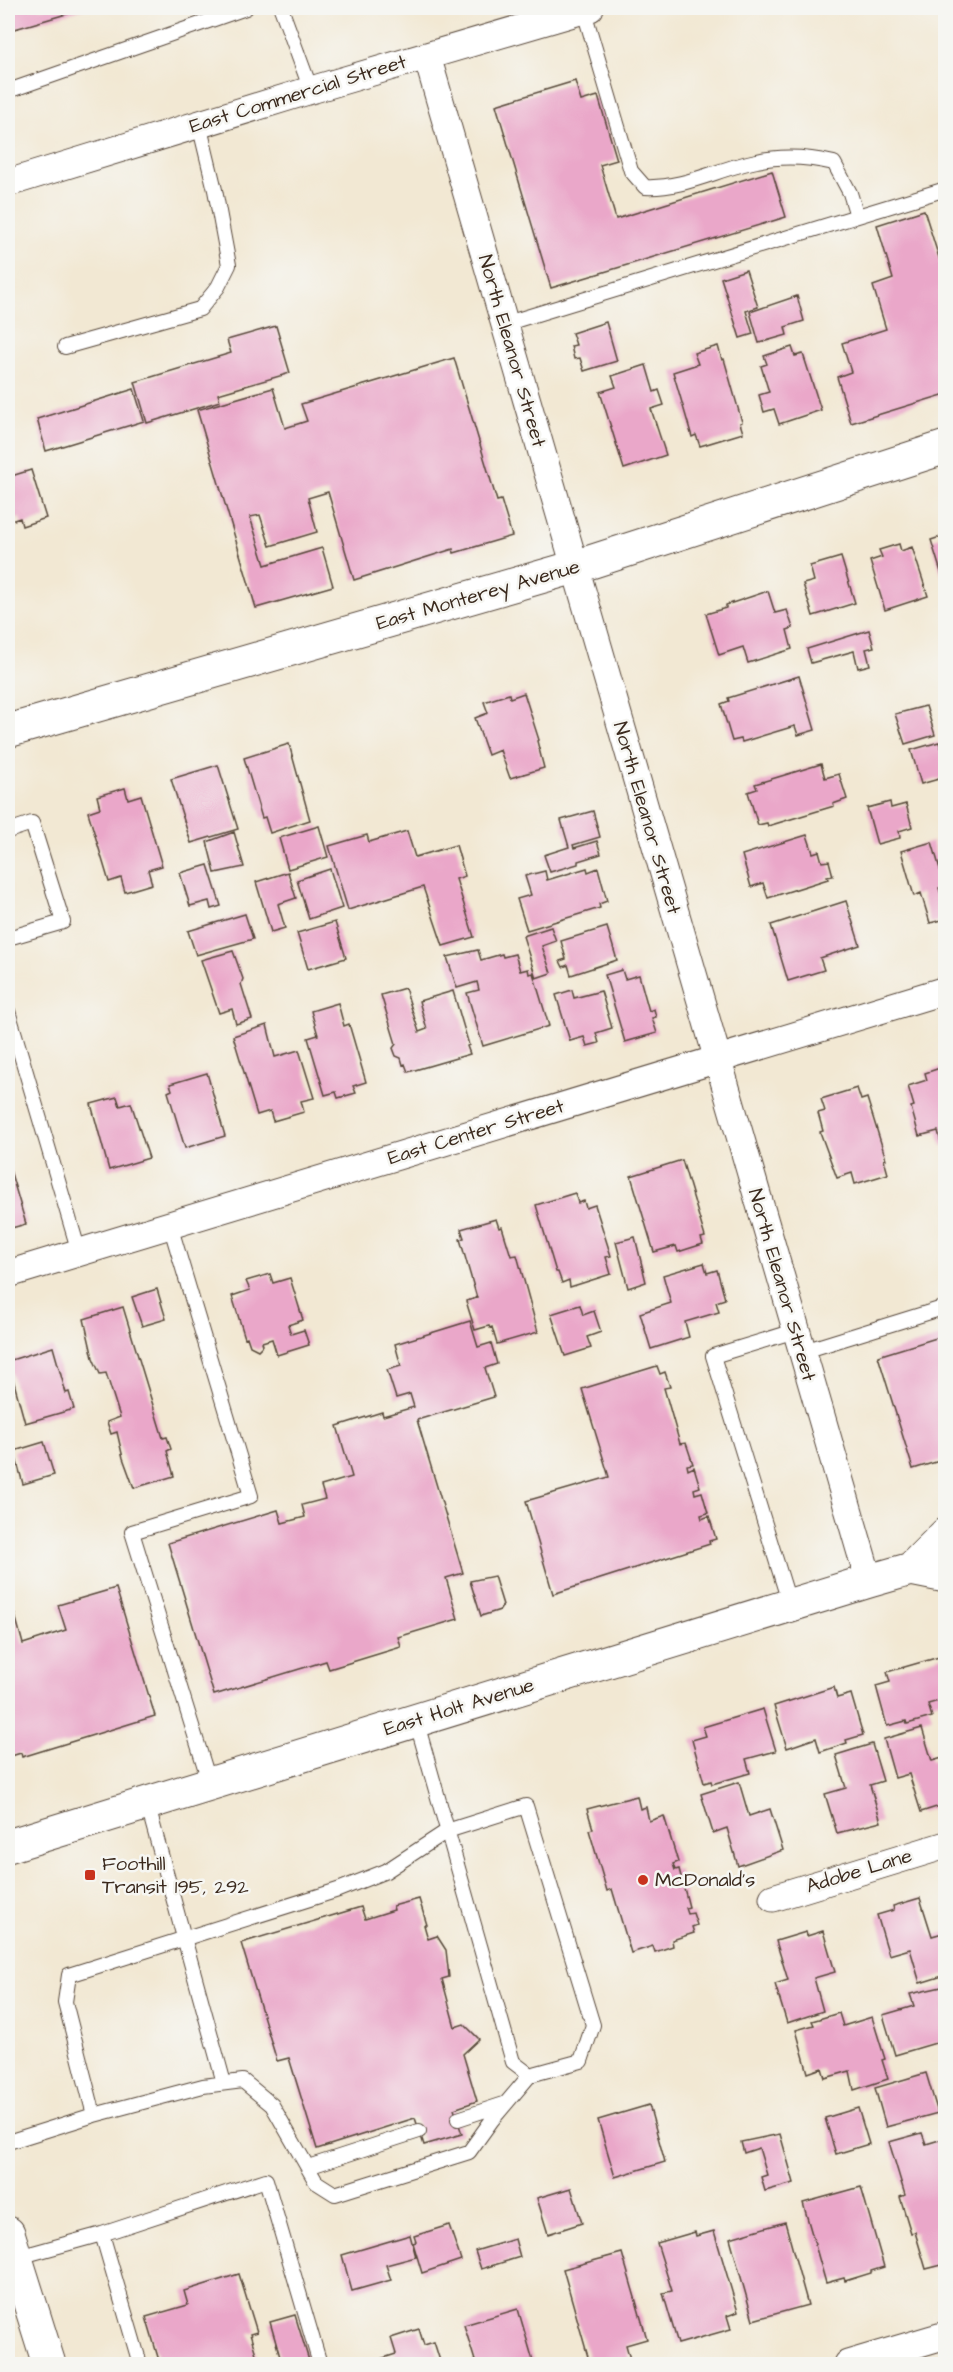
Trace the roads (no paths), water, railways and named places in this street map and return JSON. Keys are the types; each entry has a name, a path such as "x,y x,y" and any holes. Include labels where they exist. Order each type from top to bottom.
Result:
{"main road":[{"name":"East Monterey Avenue","path":"8,731 575,567 945,447"},
{"name":"East Holt Avenue","path":"911,1569 945,1534"},
{"name":"East Holt Avenue","path":"8,1846 869,1581 911,1569 945,1576"},
{"path":"11,2245 49,2364"}],"street":[{"name":"East Commercial Street","path":"8,183 586,8"},
{"name":"North Eleanor Street","path":"427,56 869,1581"},
{"name":"East Center Street","path":"8,1274 945,990"},
{"name":"Adobe Lane","path":"773,1898 945,1845"},
{"path":"848,2364 945,2335"}],"lane":[{"path":"8,91 246,8"},
{"path":"281,8 311,90"},
{"path":"586,8 631,171 645,187 666,188 757,161 805,156 834,163 850,193 856,216"},
{"path":"65,347 200,309 218,287 229,264 215,190 199,124"},
{"path":"504,324 945,189"},
{"path":"8,831 32,823 63,922 8,938"},
{"path":"8,1011 79,1252"},
{"path":"171,1225 251,1496 132,1532 210,1784"},
{"path":"790,1605 713,1356 798,1341 945,1307"},
{"path":"416,1720 513,2062 530,2075"},
{"path":"147,1803 224,2083"},
{"path":"8,2142 94,2115 202,2086 243,2081 272,2105 316,2182 335,2194 469,2152 530,2075 581,2061 593,2025 526,1806 447,1831 386,1871 338,1890 69,1975 65,2002 94,2115"},
{"path":"458,2119 506,2104"},
{"path":"308,2167 419,2131"},
{"path":"11,2245 102,2234 266,2180 320,2364"},
{"path":"102,2234 140,2364"}],"place":[{"name":"Foothill Transit 195, 292","path":"90,1875"},
{"name":"McDonald's","path":"643,1880"}]}
